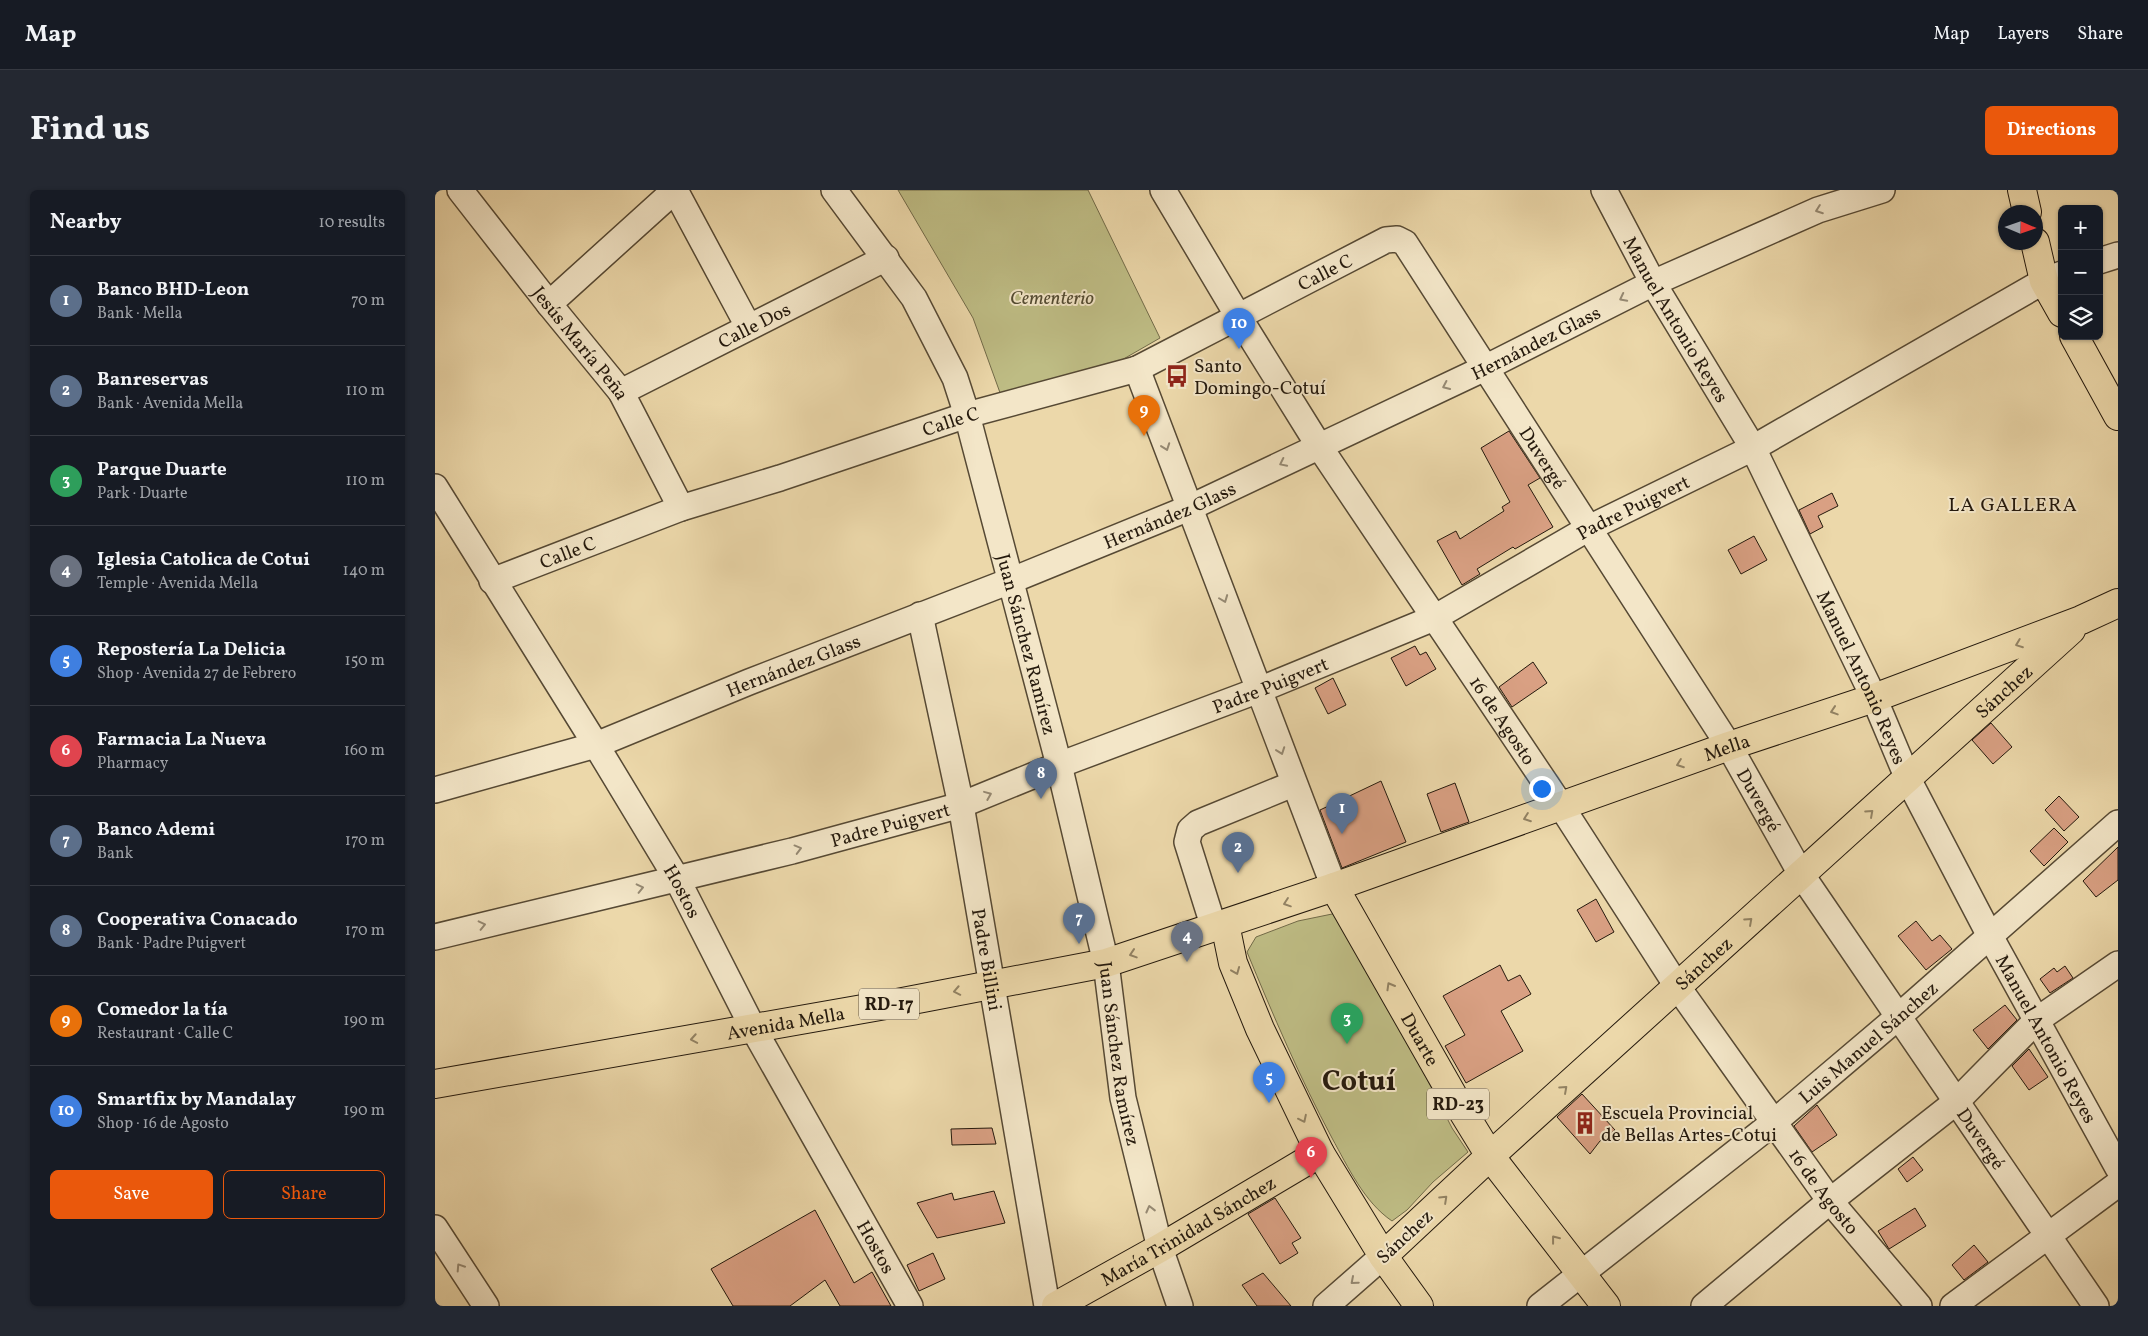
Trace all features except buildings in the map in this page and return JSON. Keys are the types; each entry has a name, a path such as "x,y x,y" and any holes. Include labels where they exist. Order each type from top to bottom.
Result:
{"main road":[{"path":"2022,190 2025,205"},
{"path":"2039,250 2053,278 2058,297"},
{"path":"2076,340 2118,416"},
{"name":"Mella","path":"1334,887 1729,746 1874,698 2081,620 2118,603"},
{"name":"Sánchez","path":"1383,1256 1490,1156 2081,620"},
{"name":"Avenida Mella","path":"435,1084 993,985 1106,963 1334,887"},
{"name":"Duarte","path":"1334,887 1452,1094 1490,1156 1606,1306"},
{"path":"1219,926 1260,1029 1320,1154 1355,1207 1383,1256 1419,1306"},
{"name":"María Trinidad Sánchez","path":"1056,1306 1160,1248 1320,1154"}],"street":[{"name":"Jesús María Peña","path":"460,190 621,392 681,508"},
{"path":"549,304 675,190 748,326"},
{"name":"Juan Sánchez Ramírez","path":"833,190 886,258 914,298 955,378 967,415 1059,765 1106,963 1123,1098 1160,1248 1180,1306"},
{"name":"16 de Agosto","path":"1163,190 1238,316 1319,446 1561,806 1677,986 1830,1201 1919,1306"},
{"name":"Manuel Antonio Reyes","path":"1604,190 1653,283 1753,448 1874,698 1909,778 1990,936 2118,1168"},
{"name":"Hernández Glass","path":"435,790 596,745 749,682 1010,581 1189,508 1485,368 1653,283 1818,210 1882,190"},
{"name":"Calle C","path":"493,581 681,508 780,478 967,415 1137,369 1386,240 1397,239"},
{"name":"Duvergé","path":"1397,239 1405,243 1729,746 1801,874 2096,1306"},
{"path":"2103,260 2118,254"},
{"name":"Calle Dos","path":"621,392 748,326 886,258"},
{"name":"Padre Puigvert","path":"435,937 792,851 961,806 1059,765 1259,690 1434,618 1589,528 1753,448 2053,278"},
{"path":"1137,369 1293,784 1334,887"},
{"name":"Hostos","path":"435,487 677,879 753,1028 910,1306"},
{"name":"Padre Billini","path":"920,615 961,806 1047,1306"},
{"path":"1219,926 1187,842 1190,830 1198,823 1293,784"},
{"name":"Luis Manuel Sánchez","path":"1540,1306 1773,1123 1898,1017 2118,823"},
{"path":"1704,1306 1830,1201 1956,1102 2037,1020 2118,964"},
{"path":"1953,1306 2118,1184"},
{"path":"435,1228 486,1306"},
{"name":"Sánchez","path":"1326,1306 1383,1256"}],"green space":[{"name":"Cementerio","path":"898,190 1088,190 1160,338 1120,361 1003,401 973,318"},
{"path":"1337,913 1372,971 1452,1128 1468,1152 1433,1182 1407,1210 1392,1221 1365,1194 1332,1138 1287,1046 1247,952 1256,937 1298,921"}],"place":[{"name":"Smartfix by Mandalay","path":"1239,349"},
{"name":"Santo Domingo-Cotuí","path":"1177,376"},
{"name":"Comedor la tía","path":"1144,436"},
{"name":"Cooperativa Conacado","path":"1041,799"},
{"name":"Banco BHD-Leon","path":"1342,834"},
{"name":"Banreservas","path":"1238,873"},
{"name":"Banco Ademi","path":"1079,944"},
{"name":"Iglesia Catolica de Cotui","path":"1187,962"},
{"name":"Parque Duarte","path":"1347,1044"},
{"name":"Repostería La Delicia","path":"1269,1103"},
{"name":"Escuela Provincial de Bellas Artes-Cotui","path":"1585,1123"},
{"name":"Farmacia La Nueva","path":"1311,1178"}],"district":[{"name":"LA GALLERA","path":"2013,504"},
{"name":"Cotuí","path":"1359,1080"}]}
